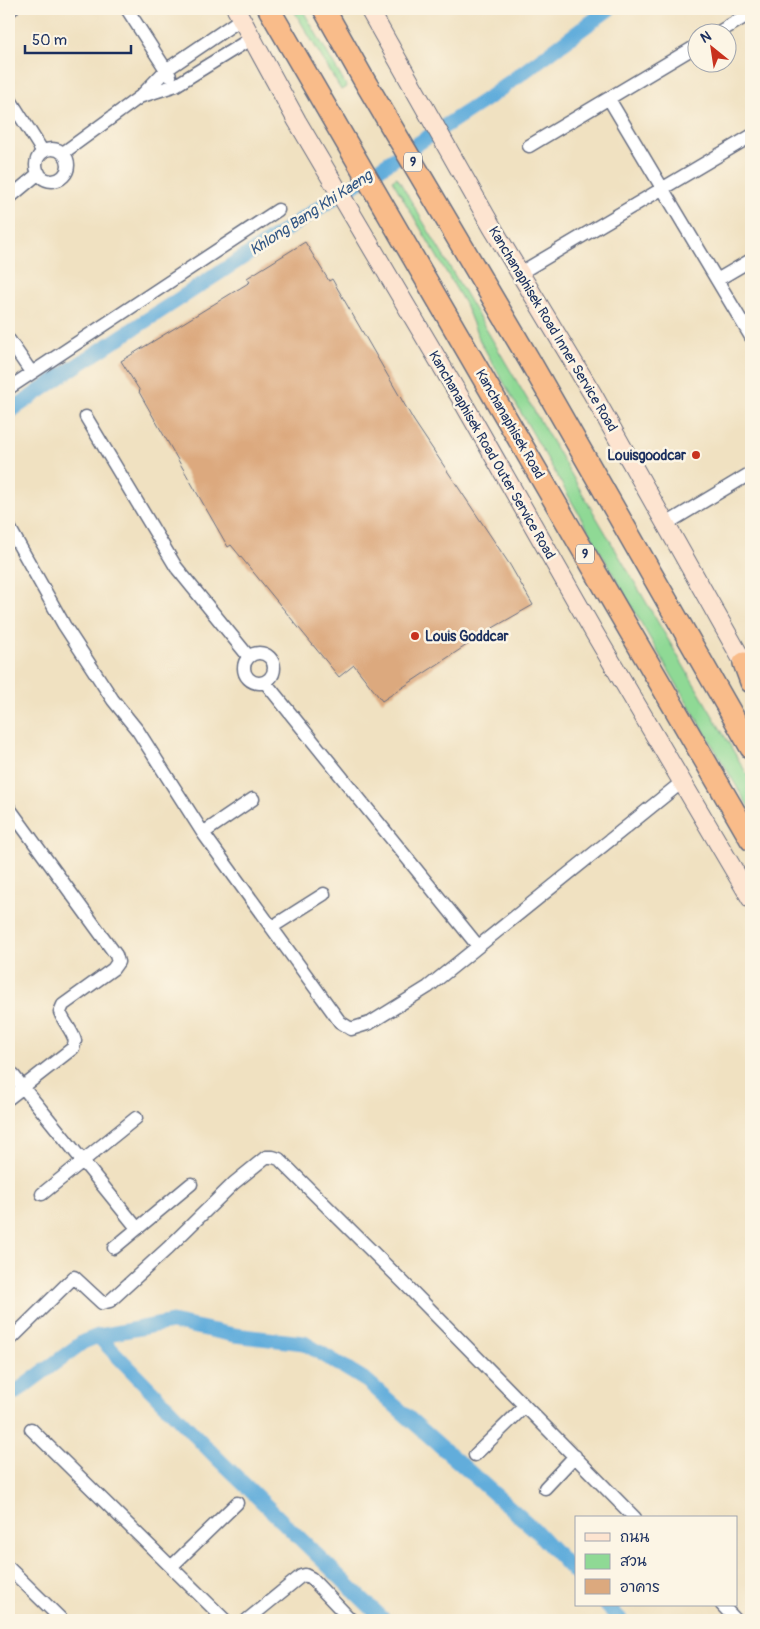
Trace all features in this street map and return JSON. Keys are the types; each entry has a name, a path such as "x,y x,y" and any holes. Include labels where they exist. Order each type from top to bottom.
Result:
{"highway":[{"name":"Kanchanaphisek Road","path":"269,9 751,840"},
{"name":"9","path":"324,9 536,372 751,748"}],"main road":[{"name":"Kanchanaphisek Road Inner Service Road","path":"369,9 492,227 592,393 749,674"},
{"name":"Kanchanaphisek Road Outer Service Road","path":"238,14 296,121 460,397 595,634 751,899"}],"street":[{"path":"127,9 176,85"},
{"path":"735,22 751,13"},
{"path":"63,153 141,96 166,70 238,14"},
{"path":"141,96 176,85 252,38"},
{"path":"528,146 688,51"},
{"path":"9,98 43,152"},
{"path":"609,99 751,337"},
{"path":"520,273 751,136"},
{"path":"53,149 63,153 67,158 68,164 64,175 54,180 43,177 39,173 36,163 43,152 53,149"},
{"path":"9,198 39,173"},
{"path":"9,388 278,210"},
{"path":"717,280 751,260"},
{"path":"9,340 32,372"},
{"path":"86,417 176,567 249,657"},
{"path":"666,524 751,473"},
{"path":"9,526 64,625 113,700 138,731 203,833 340,1022 351,1029 370,1023 428,987 682,782"},
{"path":"255,653 266,654 273,661 273,675 265,682 256,683 247,678 244,663 255,653"},
{"path":"265,682 478,946"},
{"path":"203,833 253,799"},
{"path":"9,808 116,955 118,962 113,969 62,1005 60,1012 62,1019 72,1032 75,1041 72,1048 9,1098"},
{"path":"272,927 324,894"},
{"path":"9,1070 137,1228"},
{"path":"42,1194 136,1118"},
{"path":"9,1339 74,1277 102,1304 110,1301 168,1248 234,1183 266,1157 273,1157 279,1159 404,1283 633,1516"},
{"path":"114,1248 192,1184"},
{"path":"475,1455 524,1406"},
{"path":"31,1428 225,1620"},
{"path":"545,1488 575,1456"},
{"path":"172,1567 237,1503"},
{"path":"9,1568 62,1620"},
{"path":"247,1620 301,1576 306,1575 351,1620"},
{"path":"723,1606 736,1620"}],"green space":[{"path":"293,9 302,9 347,87 341,90"},
{"path":"397,177 751,781 751,811 480,341 465,304 392,180"}],"building":[{"path":"305,242 329,281 332,279 414,421 510,565 533,605 491,629 382,701 354,665 339,677 231,545 228,547 140,391 121,361 250,282 247,278"}],"waterway":[{"name":"Khlong Bang Khi Kaeng","path":"9,412 70,370 491,96 609,9"},
{"path":"98,1336 172,1322 234,1335 304,1343 367,1381 534,1529 575,1573"},
{"path":"9,1394 16,1392 83,1342 98,1336 217,1458 384,1620"},
{"path":"607,1606 621,1620"}],"place":[{"name":"Louisgoodcar","path":"696,455"},
{"name":"Louis Goddcar","path":"415,636"}]}
